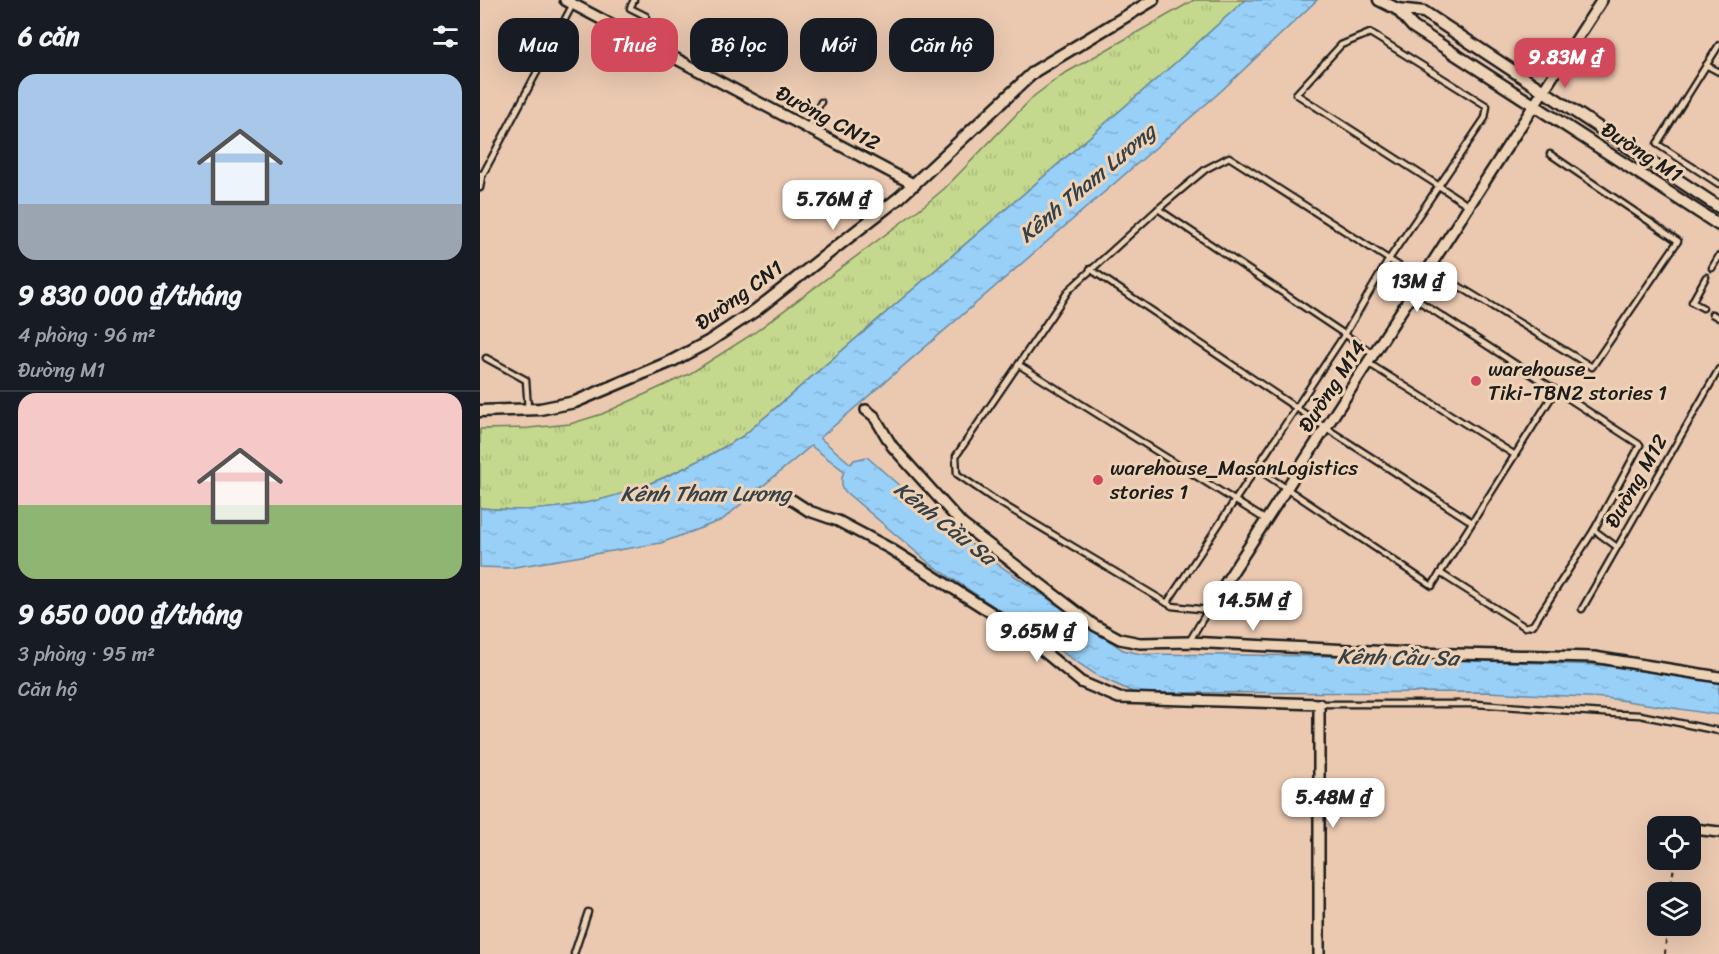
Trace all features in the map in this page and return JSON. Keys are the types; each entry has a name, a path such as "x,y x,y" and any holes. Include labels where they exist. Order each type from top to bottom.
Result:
{"street":[{"name":"Đường CN1","path":"480,411 528,410 564,405 586,398 672,361 708,342 756,310 915,185 1035,71 1153,0"},
{"name":"Đường M1","path":"1379,0 1397,9 1424,12 1719,207"},
{"name":"Đường M14","path":"1208,610 1602,0"},
{"name":"Đường CN12","path":"571,1 915,185"},
{"name":"Đường M1","path":"1397,9 1413,27 1719,225"},
{"path":"866,410 874,416 892,446 962,524 1094,625 1120,639 1140,643 1189,642 1412,653 1594,657 1719,677"},
{"path":"792,500 809,511 838,521 889,548 1014,627 1081,682 1119,698 1319,704 1320,954"},
{"path":"1701,831 1719,832"}],"lane":[{"path":"634,0 630,8 646,16"},
{"path":"480,188 481,175 571,1"},
{"path":"1167,603 1345,334 1389,260 1439,186 1485,118 1487,106 1370,33 1341,45 1296,94 1439,186 1469,206"},
{"path":"1719,45 1657,144 1719,184"},
{"path":"1706,65 1719,72"},
{"path":"808,127 821,102"},
{"path":"1429,267 1592,367 1678,241 1550,154"},
{"path":"1189,642 1208,610 1172,606 992,498 957,474 956,456 1069,290 1090,269 1206,169 1229,157 1421,280"},
{"path":"1158,209 1374,354"},
{"path":"1712,268 1719,256"},
{"path":"1090,269 1326,428 1472,522"},
{"path":"1703,308 1692,302 1706,277"},
{"path":"1411,296 1640,446 1594,530 1533,625 1525,627 1440,573"},
{"path":"1712,314 1719,318"},
{"path":"486,358 526,380 528,410"},
{"path":"1368,363 1515,455"},
{"path":"1019,365 1266,520"},
{"name":"Đường M12","path":"1582,609 1719,369"},
{"path":"1256,468 1432,586 1556,390"},
{"path":"1594,530 1617,547"},
{"path":"1319,704 1476,704 1640,715 1719,731"},
{"path":"574,954 588,912"}],"path":[{"path":"1665,954 1666,936"}],"green space":[{"path":"1194,0 1245,0 743,436 680,470 618,495 552,508 517,510 480,508 480,429 570,424 602,414 691,373 754,333 926,204 945,188 1034,96 1062,75"}],"water":[{"name":"Kênh Tham Lương","path":"1245,0 1317,0 1220,92 820,438 851,464 854,460 867,457 929,512 996,563 1123,650 1141,654 1332,656 1600,665 1719,682 1719,715 1606,698 1488,692 1135,693 1098,676 929,563 842,489 844,471 811,446 722,520 661,543 509,568 480,567 480,508 517,510 552,508 618,495 680,470 743,436"}],"place":[{"name":"warehouse_ Tiki-TBN2 stories 1","path":"1476,381"},
{"name":"warehouse_MasanLogistics stories 1","path":"1098,480"}],"water label":[{"name":"Kênh Cầu Sa","path":"945,523"},
{"name":"Kênh Cầu Sa","path":"1398,657"}]}
